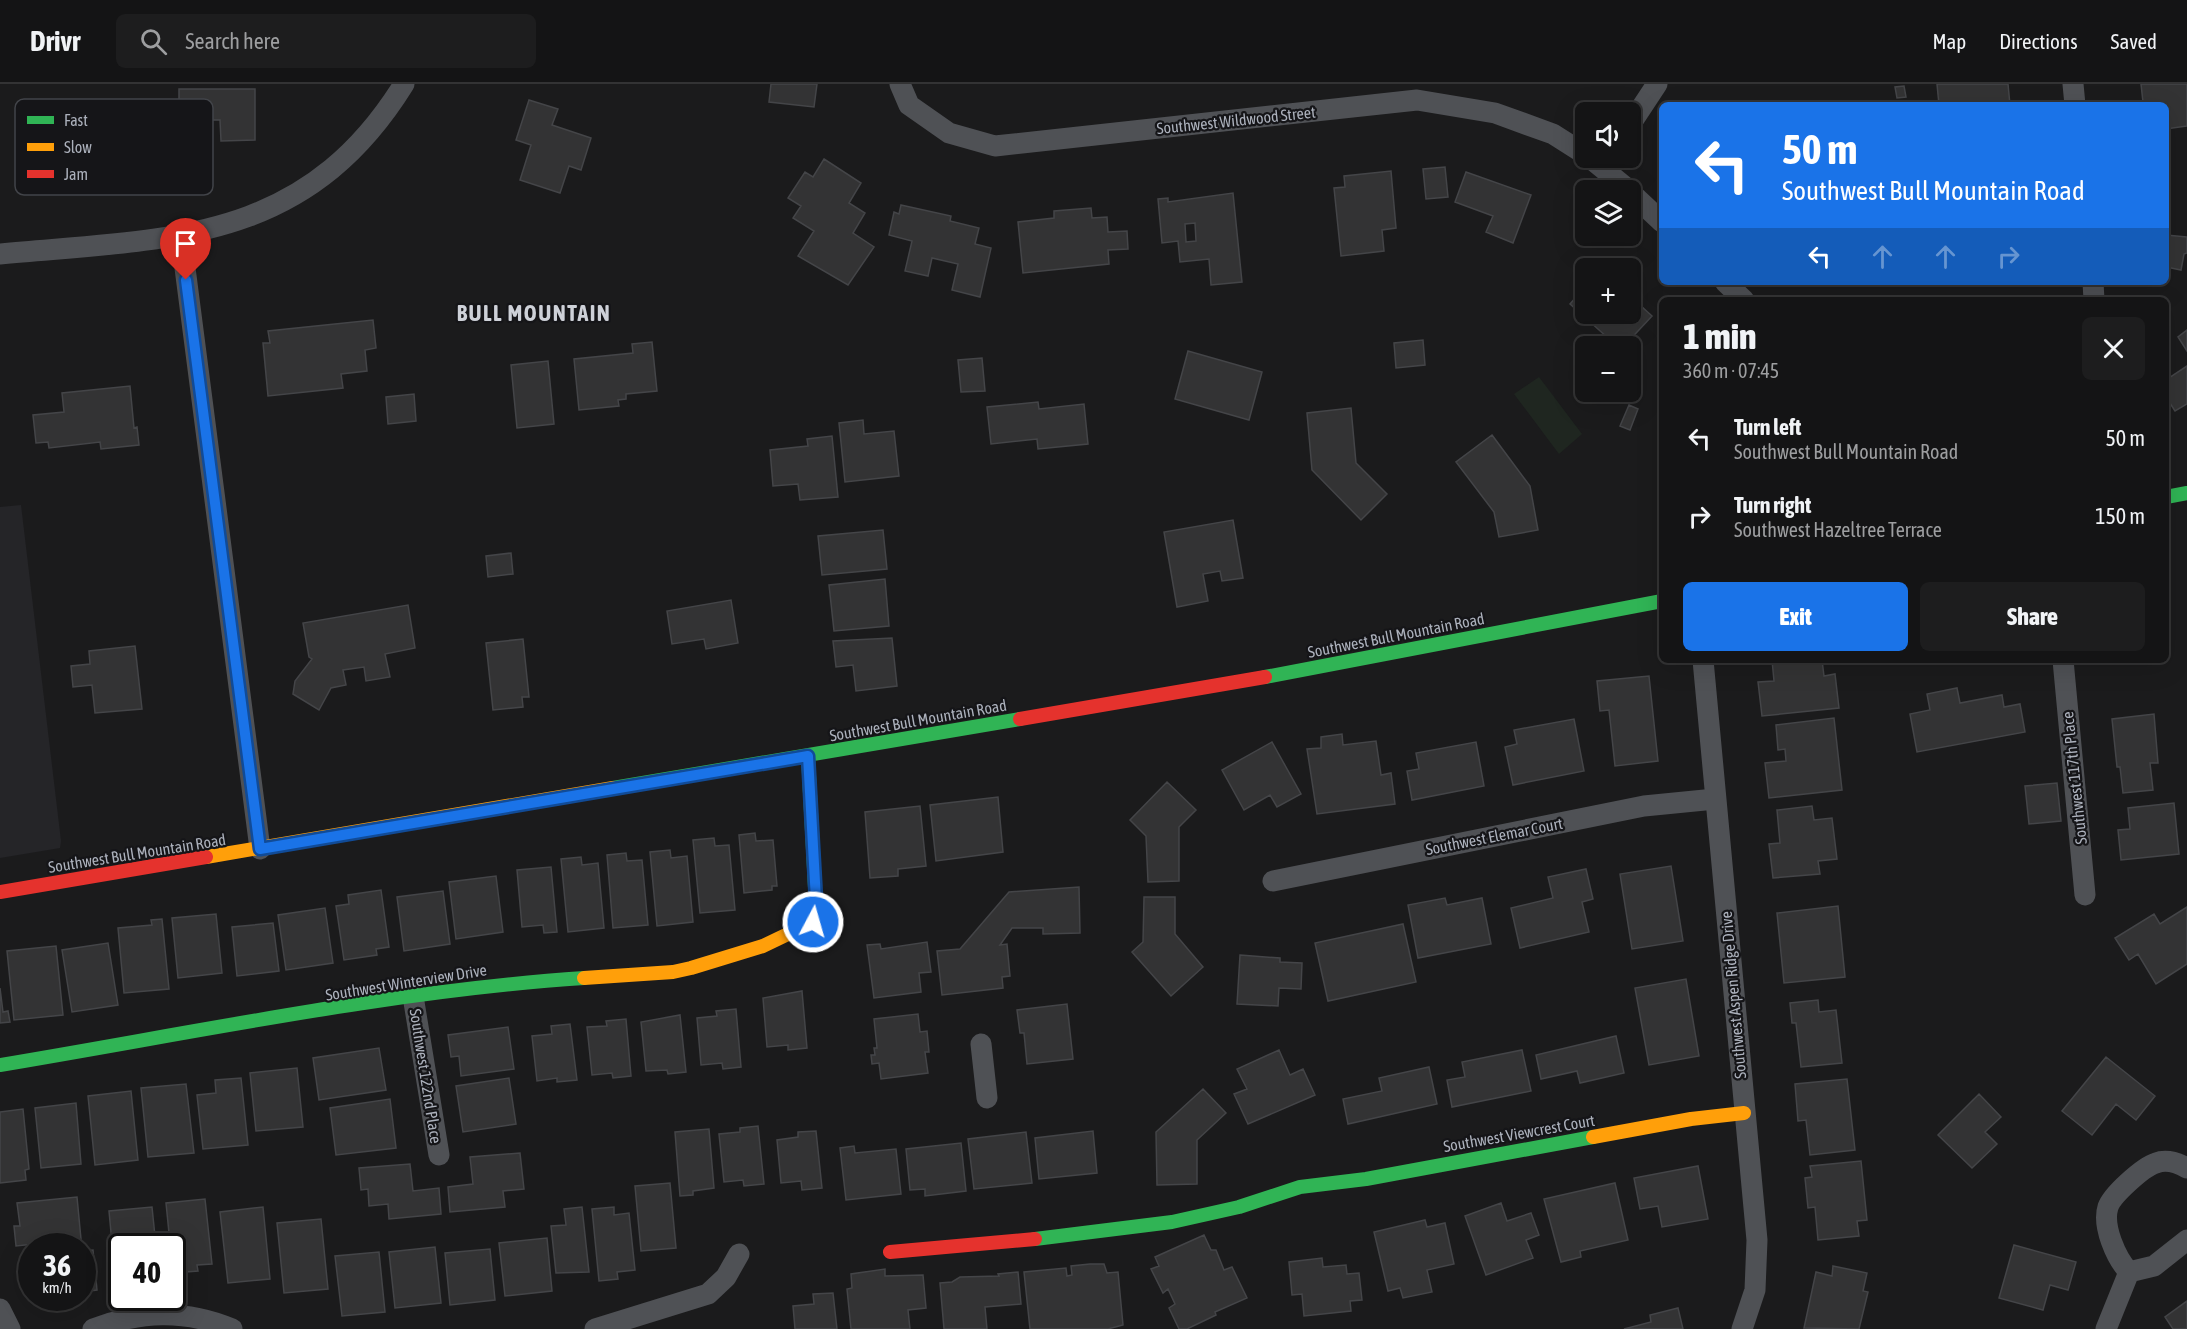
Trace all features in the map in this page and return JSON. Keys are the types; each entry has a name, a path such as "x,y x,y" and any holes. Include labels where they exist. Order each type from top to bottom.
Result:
{"street":[{"path":"0,254 181,237 233,224 306,188 341,163 381,119 404,84"},
{"name":"Southwest Wildwood Street","path":"900,84 909,105 949,133 995,146 1417,100 1495,113 1552,134 1575,147"},
{"path":"1641,109 1658,84"},
{"path":"2073,84 2075,102"},
{"name":"Southwest Wildwood Street","path":"1606,168 1619,180"},
{"name":"Southwest Wildwood Street","path":"1641,202 1659,219"},
{"path":"181,237 260,849"},
{"path":"1728,285 1741,297"},
{"path":"2169,496 2187,493"},
{"name":"Southwest Bull Mountain Road","path":"0,892 1240,682 1659,602"},
{"name":"Southwest Aspen Ridge Drive","path":"1703,663 1757,1261 1755,1290 1742,1329"},
{"name":"Southwest 117th Place","path":"2063,663 2085,896"},
{"name":"Southwest Winterview Drive","path":"0,1065 412,996 507,983 674,972 748,950 796,932 813,922 816,900 808,756"},
{"name":"Southwest Elemar Court","path":"1273,881 1644,806 1716,799"},
{"name":"Southwest 122nd Place","path":"412,996 439,1155"},
{"path":"981,1044 987,1098"},
{"name":"Southwest Viewcrest Court","path":"890,1252 1053,1237 1172,1222 1239,1207 1300,1187 1366,1179 1692,1119 1744,1113"},
{"path":"2129,1272 2122,1264 2112,1239 2107,1220 2109,1206 2143,1170 2156,1162 2169,1161 2187,1168"},
{"path":"2129,1272 2154,1266 2187,1240"},
{"path":"595,1329 708,1294 726,1277 739,1254"},
{"path":"2106,1329 2129,1272"},
{"path":"0,1309 10,1329"},
{"path":"93,1329 142,1315 179,1314 215,1322 232,1329"}],"shaded area":[{"path":"1539,377 1582,434 1559,454 1514,394"},
{"path":"21,505 61,841 60,848 0,858 0,507"}],"building":[{"path":"771,84 817,84 814,107 769,102"},
{"path":"1937,84 2008,84 2010,102 1939,102"},
{"path":"2141,84 2187,84 2187,126 2169,129 2169,102 2143,102"},
{"path":"1904,86 1906,97 1897,98 1895,87"},
{"path":"179,89 255,89 255,140 221,141 220,120 213,120 213,99 179,99"},
{"path":"529,100 558,109 552,125 591,138 581,170 569,166 560,193 520,180 531,145 516,140"},
{"path":"824,159 861,183 849,203 865,213 853,233 874,247 848,285 798,256 814,231 793,218 801,206 788,198 805,172 813,177"},
{"path":"1445,167 1448,197 1426,199 1423,169"},
{"path":"1391,171 1396,228 1382,230 1384,251 1341,256 1334,188 1345,187 1344,176"},
{"path":"1466,172 1531,195 1513,243 1486,232 1493,216 1455,202"},
{"path":"1233,193 1242,282 1211,285 1209,259 1180,262 1178,241 1162,243 1158,199 1168,198 1168,202","holes":["1195,223 1196,241 1186,242 1185,224"]},
{"path":"901,205 951,216 950,221 979,228 975,244 991,248 980,297 952,290 958,264 932,258 928,276 905,271 912,241 889,235 894,212 899,214"},
{"path":"1091,208 1092,218 1107,217 1108,232 1127,231 1128,249 1108,250 1109,264 1023,273 1018,222 1054,218 1054,211"},
{"path":"2169,235 2187,237 2187,253 2184,254 2181,270 2169,268"},
{"path":"1575,298 1575,308 1570,304"},
{"path":"1641,306 1652,316 1633,336 1606,336 1592,324 1641,324"},
{"path":"373,320 376,348 365,350 367,371 341,374 343,388 268,396 263,343 270,343 268,331"},
{"path":"2187,330 2187,351 2178,337"},
{"path":"1423,340 1425,365 1396,368 1394,343"},
{"path":"652,342 657,391 626,394 626,399 618,400 619,406 579,410 574,359 633,353 632,344"},
{"path":"1188,351 1262,372 1249,420 1175,399"},
{"path":"982,358 985,391 961,392 958,360"},
{"path":"548,361 554,424 517,428 511,365"},
{"path":"2187,366 2187,404 2175,411 2169,402 2169,378"},
{"path":"130,386 134,428 137,427 139,445 101,449 100,442 49,448 48,442 36,443 33,415 64,412 62,393"},
{"path":"414,394 416,421 388,424 386,397"},
{"path":"1038,402 1039,409 1084,404 1088,444 1038,449 1037,439 991,444 987,407"},
{"path":"1629,405 1638,409 1630,430 1620,426"},
{"path":"1351,408 1356,463 1387,494 1361,520 1312,470 1307,413"},
{"path":"863,420 864,434 894,431 899,476 845,482 839,423"},
{"path":"1492,435 1530,486 1538,530 1499,537 1494,512 1456,462"},
{"path":"832,436 838,497 800,500 798,484 773,486 770,450 808,446 807,439"},
{"path":"1233,520 1243,578 1222,581 1220,571 1203,574 1208,601 1177,607 1164,532"},
{"path":"883,530 887,569 822,575 818,536"},
{"path":"511,553 513,574 488,577 486,556"},
{"path":"885,579 889,626 834,631 829,585"},
{"path":"731,600 738,643 706,649 704,639 672,644 667,611"},
{"path":"408,605 415,648 385,654 390,677 366,681 364,667 343,670 346,685 331,688 319,710 293,694 295,681 312,659 309,657 303,623"},
{"path":"892,638 897,686 856,691 853,665 836,667 833,641"},
{"path":"523,639 529,697 522,697 523,707 493,710 486,643"},
{"path":"135,646 142,709 95,713 92,685 73,687 71,666 90,664 89,651"},
{"path":"1772,663 1822,663 1824,676 1835,674 1839,708 1762,716 1758,682 1774,681"},
{"path":"1649,676 1658,761 1615,766 1609,710 1600,711 1597,681"},
{"path":"1957,688 1960,703 2002,695 2004,707 2020,704 2025,732 1917,752 1910,714 1930,710 1927,694"},
{"path":"2154,714 2158,763 2150,763 2153,790 2123,793 2120,767 2117,767 2112,719"},
{"path":"1834,718 1842,790 1769,798 1765,763 1786,761 1785,749 1778,750 1776,725"},
{"path":"1574,719 1584,771 1513,785 1505,747 1517,744 1514,730"},
{"path":"1342,734 1343,745 1376,741 1381,775 1391,773 1395,804 1317,814 1307,749 1321,748 1321,737"},
{"path":"1272,742 1301,794 1277,807 1270,795 1244,810 1222,770"},
{"path":"1476,742 1484,786 1412,800 1407,771 1419,769 1416,753"},
{"path":"1167,782 1196,810 1179,827 1179,881 1148,882 1146,836 1130,820"},
{"path":"2057,783 2061,821 2029,824 2025,786"},
{"path":"998,797 1003,852 936,861 930,805"},
{"path":"2174,803 2179,854 2121,860 2118,830 2130,829 2128,808"},
{"path":"920,806 926,866 898,869 898,876 870,878 865,812"},
{"path":"1812,806 1814,820 1832,818 1837,859 1818,861 1820,874 1773,878 1769,844 1780,843 1777,810"},
{"path":"755,833 756,841 773,840 777,886 772,886 772,890 744,893 739,835"},
{"path":"714,838 715,846 729,845 735,910 700,913 693,840"},
{"path":"670,850 671,858 687,856 693,922 657,926 650,852"},
{"path":"626,853 627,861 642,860 648,925 613,928 607,855"},
{"path":"581,857 582,865 598,863 604,928 568,932 561,859"},
{"path":"1671,866 1683,941 1632,949 1620,874"},
{"path":"551,867 557,932 544,933 543,925 522,927 517,870"},
{"path":"1586,869 1593,899 1582,902 1589,932 1520,948 1511,908 1553,898 1548,877"},
{"path":"496,876 503,932 456,939 449,882"},
{"path":"1079,887 1080,933 1043,934 1043,928 1012,928 1000,945 1007,944 1010,976 1002,977 1003,988 942,995 937,951 960,949 1009,892"},
{"path":"381,890 389,947 376,949 377,955 344,960 336,906 349,904 348,895"},
{"path":"443,891 450,944 404,951 397,897"},
{"path":"1144,897 1175,897 1175,934 1203,967 1171,996 1132,952 1143,942"},
{"path":"1445,898 1447,905 1482,898 1491,944 1418,958 1408,905"},
{"path":"1838,906 1845,977 1784,983 1777,913"},
{"path":"2187,907 2187,964 2156,984 2138,954 2129,960 2115,938 2154,914 2160,924"},
{"path":"325,908 333,963 286,970 278,915"},
{"path":"216,914 222,973 178,978 172,918"},
{"path":"162,919 169,989 124,993 118,928 152,925 151,920"},
{"path":"273,923 279,971 237,976 232,927"},
{"path":"1403,924 1416,982 1328,1001 1315,943"},
{"path":"927,942 931,972 919,973 921,992 874,998 867,945 880,944 881,949"},
{"path":"108,943 118,1005 72,1012 62,950"},
{"path":"56,946 63,1015 14,1020 7,951"},
{"path":"1240,955 1280,958 1280,962 1302,963 1301,989 1279,988 1278,1006 1237,1004"},
{"path":"1686,979 1699,1056 1649,1065 1635,988"},
{"path":"0,988 3,1012 8,1011 10,1022 0,1023"},
{"path":"802,991 807,1048 788,1050 788,1045 767,1047 763,998"},
{"path":"1818,1000 1819,1012 1836,1010 1842,1063 1801,1067 1796,1023 1792,1023 1790,1003"},
{"path":"1067,1004 1073,1059 1027,1064 1024,1033 1020,1033 1017,1010"},
{"path":"736,1009 741,1067 723,1069 722,1063 701,1065 697,1018 717,1016 716,1011"},
{"path":"918,1014 920,1032 927,1031 929,1052 925,1052 928,1073 881,1079 879,1063 872,1064 871,1055 875,1055 874,1048 877,1048 874,1019"},
{"path":"680,1015 686,1072 668,1074 667,1070 646,1071 641,1022"},
{"path":"626,1019 631,1076 613,1078 612,1073 592,1075 587,1027 607,1026 606,1021"},
{"path":"570,1024 577,1080 557,1082 557,1078 537,1081 532,1036 552,1034 551,1026"},
{"path":"508,1027 514,1069 461,1076 459,1056 451,1057 448,1035"},
{"path":"1616,1036 1624,1073 1580,1083 1577,1071 1541,1079 1536,1055"},
{"path":"379,1048 386,1090 319,1100 313,1058"},
{"path":"1279,1050 1290,1075 1303,1069 1315,1095 1248,1124 1234,1094 1247,1089 1237,1069"},
{"path":"1522,1050 1531,1091 1452,1107 1447,1080 1465,1077 1462,1062"},
{"path":"2106,1057 2155,1096 2136,1120 2116,1104 2092,1135 2062,1111"},
{"path":"1429,1067 1437,1104 1348,1124 1343,1099 1382,1091 1379,1078"},
{"path":"297,1068 303,1127 256,1131 250,1073"},
{"path":"241,1078 248,1145 203,1149 197,1095 216,1093 215,1080"},
{"path":"509,1078 516,1124 463,1132 456,1086"},
{"path":"1847,1079 1855,1150 1810,1155 1806,1120 1798,1121 1795,1084"},
{"path":"186,1084 194,1153 148,1157 141,1088"},
{"path":"1203,1089 1226,1113 1197,1140 1197,1184 1157,1185 1156,1132"},
{"path":"131,1091 138,1160 95,1165 88,1096"},
{"path":"1979,1094 2001,1117 1985,1132 1997,1144 1972,1168 1938,1135"},
{"path":"390,1099 396,1148 336,1155 330,1108"},
{"path":"76,1103 81,1164 41,1168 35,1108"},
{"path":"23,1109 29,1169 25,1170 26,1180 0,1183 0,1112"},
{"path":"758,1126 764,1184 744,1186 743,1180 724,1182 719,1134 740,1132 740,1128"},
{"path":"709,1129 714,1188 693,1191 693,1195 680,1196 675,1132"},
{"path":"816,1131 822,1188 802,1190 801,1181 781,1183 777,1140 798,1137 798,1132"},
{"path":"1093,1131 1097,1173 1039,1179 1035,1138"},
{"path":"1026,1132 1032,1183 974,1189 968,1139"},
{"path":"961,1143 966,1191 925,1196 925,1189 910,1190 906,1149"},
{"path":"854,1146 855,1153 896,1149 901,1194 846,1200 840,1148"},
{"path":"520,1153 524,1189 503,1191 505,1207 450,1212 448,1187 473,1184 470,1157"},
{"path":"1861,1161 1867,1220 1857,1221 1859,1236 1818,1240 1815,1207 1808,1208 1805,1178 1812,1177 1810,1166"},
{"path":"410,1164 413,1191 439,1188 441,1214 389,1219 388,1204 369,1206 368,1189 361,1190 359,1168"},
{"path":"1698,1166 1708,1219 1662,1227 1658,1206 1640,1209 1634,1178"},
{"path":"670,1183 676,1248 641,1251 635,1186"},
{"path":"1615,1183 1628,1240 1580,1251 1581,1257 1561,1262 1544,1199"},
{"path":"77,1197 80,1233 18,1233 18,1246 16,1246 14,1226 20,1226 17,1203"},
{"path":"205,1199 212,1264 197,1265 198,1271 186,1272 186,1233 169,1233 166,1203"},
{"path":"1501,1203 1507,1221 1531,1213 1539,1235 1526,1240 1533,1258 1486,1275 1465,1216"},
{"path":"152,1207 155,1233 111,1233 109,1211"},
{"path":"263,1207 270,1279 228,1283 220,1212"},
{"path":"582,1207 589,1272 556,1273 551,1226 566,1225 564,1209"},
{"path":"614,1207 614,1215 629,1213 635,1270 617,1272 618,1279 599,1281 592,1209"},
{"path":"321,1219 328,1289 284,1293 277,1223"},
{"path":"1425,1220 1427,1227 1445,1223 1454,1264 1427,1270 1432,1292 1403,1298 1400,1288 1388,1291 1374,1232"},
{"path":"1204,1235 1211,1250 1216,1250 1224,1270 1232,1267 1247,1298 1215,1312 1216,1315 1187,1329 1179,1329 1169,1308 1175,1304 1168,1289 1163,1293 1151,1269 1159,1266 1155,1257"},
{"path":"547,1238 552,1291 505,1296 499,1243"},
{"path":"2014,1245 2076,1262 2068,1290 2050,1285 2043,1310 1999,1298"},
{"path":"435,1247 441,1303 395,1308 389,1252"},
{"path":"490,1249 495,1300 450,1305 445,1253"},
{"path":"379,1252 385,1312 342,1316 335,1256"},
{"path":"1322,1258 1323,1267 1346,1265 1347,1274 1359,1273 1362,1300 1350,1301 1351,1311 1304,1316 1302,1294 1292,1295 1289,1262"},
{"path":"1104,1264 1107,1273 1118,1272 1123,1325 1108,1329 1030,1329 1024,1272 1066,1268 1067,1276 1072,1275 1071,1266"},
{"path":"1833,1266 1867,1273 1863,1291 1868,1292 1859,1329 1804,1328 1816,1272 1832,1276"},
{"path":"885,1269 885,1276 923,1275 926,1308 908,1310 910,1329 851,1329 847,1289 852,1288 851,1274"},
{"path":"1018,1272 1021,1304 985,1307 987,1329 944,1329 940,1283 952,1282 960,1277 999,1276 998,1274"},
{"path":"833,1293 837,1329 795,1329 793,1306 814,1304 813,1294"},
{"path":"2187,1301 2187,1329 2173,1329 2165,1317"},
{"path":"1678,1308 1683,1329 1624,1329 1651,1322 1650,1315"}],"traffic: fast":[{"path":"2169,496 2187,493"},
{"path":"1265,677 1659,602"},
{"path":"613,788 1020,719"},
{"path":"808,756 815,888"},
{"path":"0,1065 365,1003 511,984 584,978"},
{"path":"1035,1239 1172,1222 1239,1207 1300,1187 1366,1179 1593,1137"}],"traffic: slow":[{"path":"206,857 613,788"},
{"path":"584,978 673,972 763,946 813,922 816,912 815,888"},
{"path":"1593,1137 1691,1119 1744,1113"}],"traffic: jam":[{"path":"1020,719 1265,677"},
{"path":"0,892 206,857"},
{"path":"890,1252 1035,1239"}],"district":[{"name":"BULL MOUNTAIN","path":"534,313"}],"route":[{"path":"186,280 260,849 808,756 816,900 813,922"}]}
